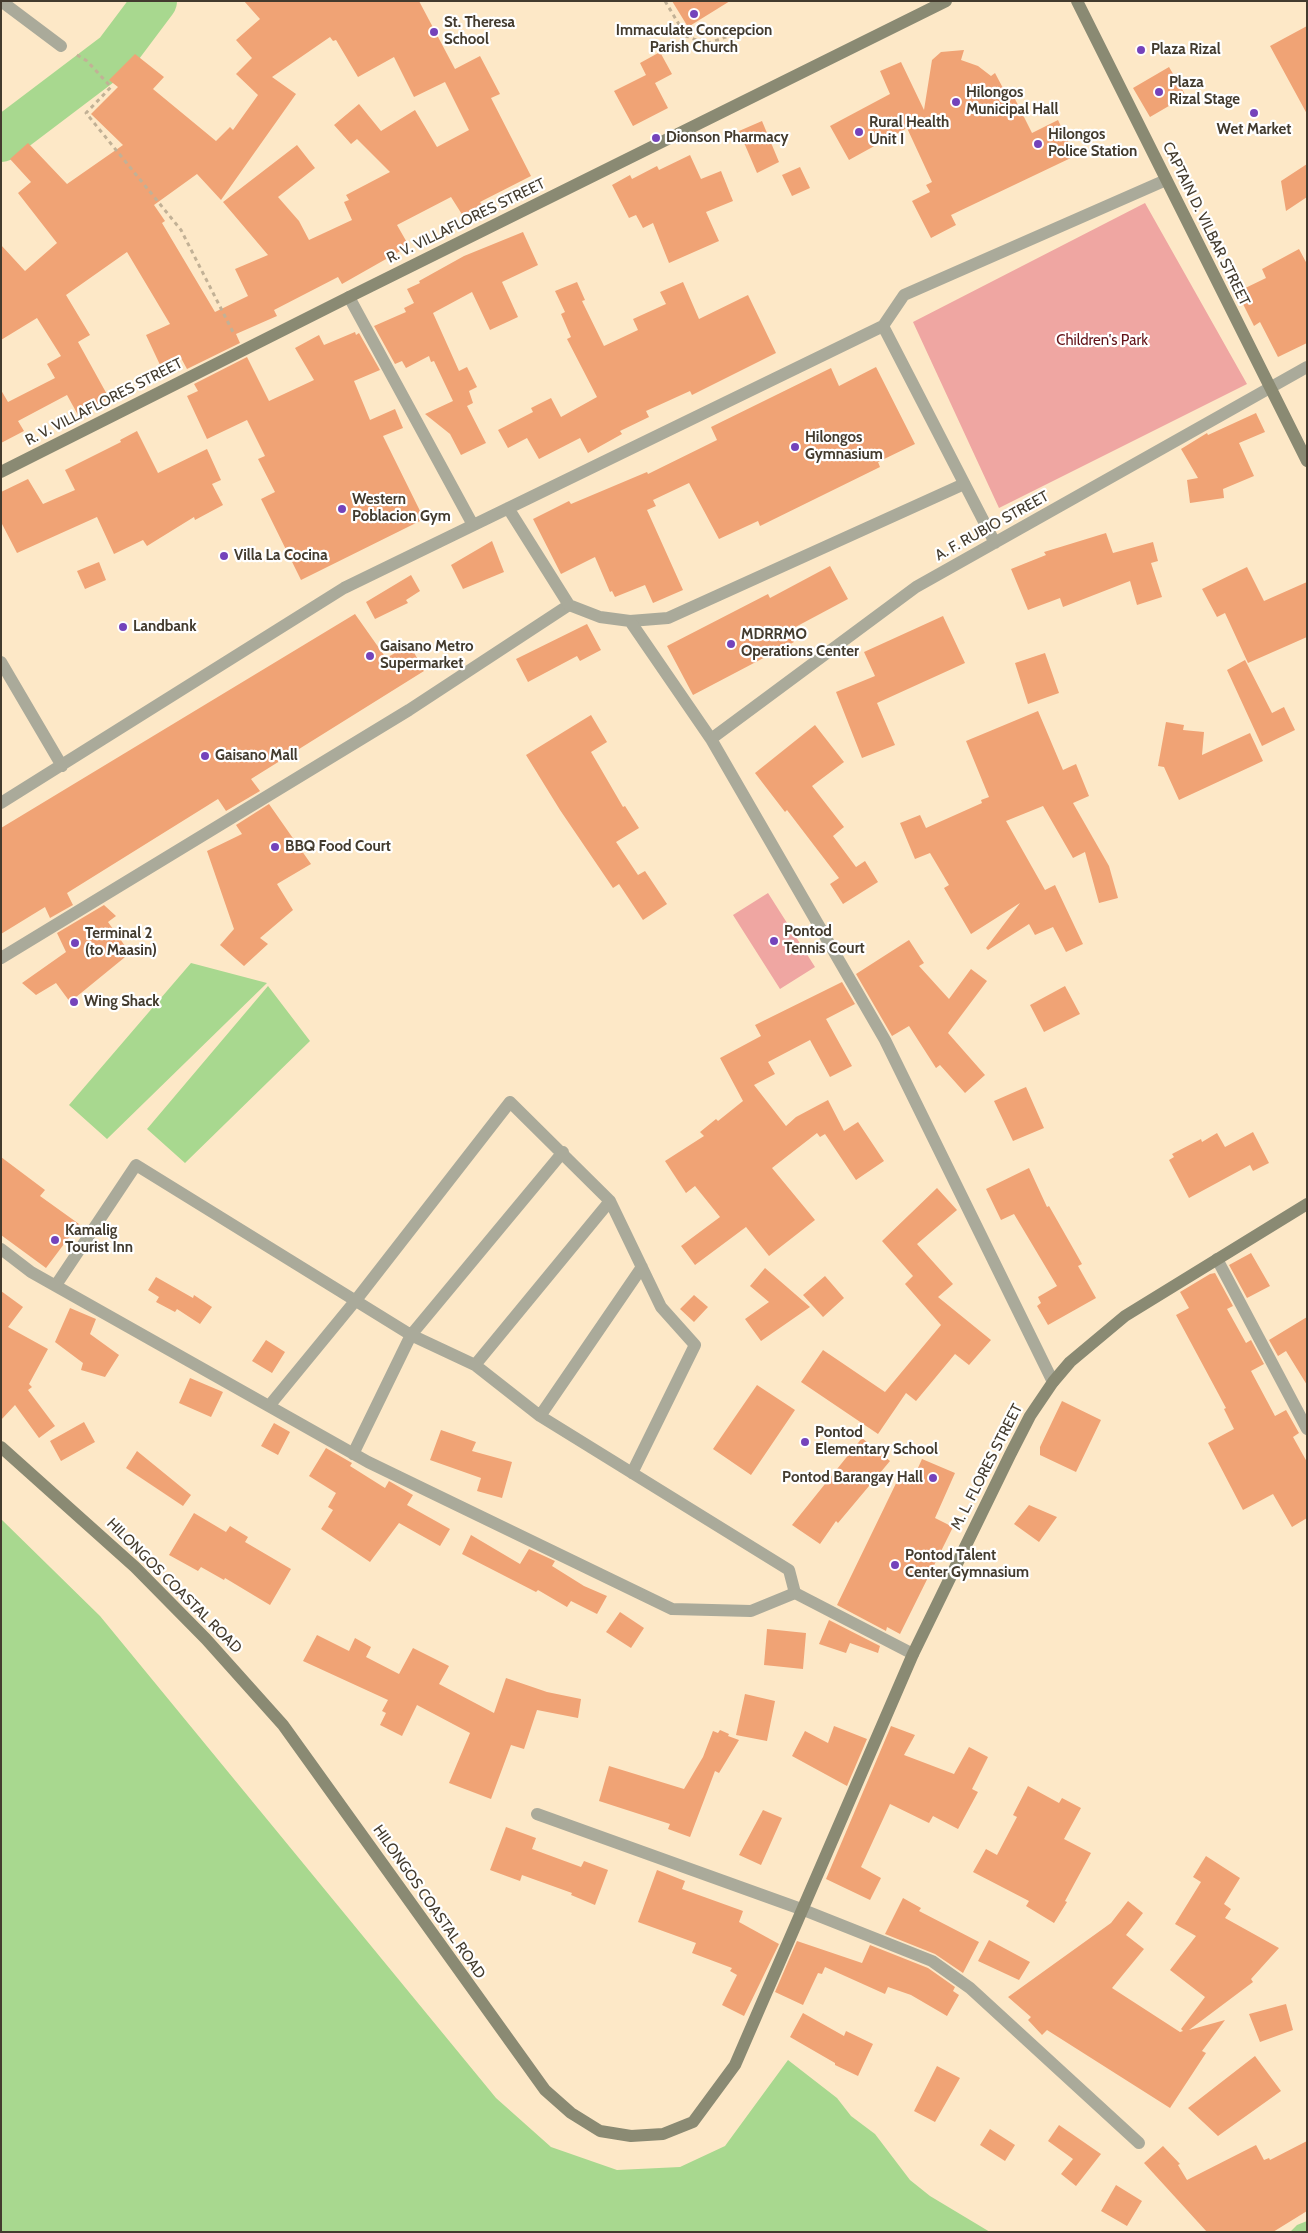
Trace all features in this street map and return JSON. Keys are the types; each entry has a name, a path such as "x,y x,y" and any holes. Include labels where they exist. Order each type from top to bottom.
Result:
{"street":[{"path":"1,1 61,46"},
{"name":"R. V. VILLAFLORES STREET","path":"1,472 349,296 946,1"},
{"name":"CAPTAIN D. VILBAR STREET","path":"1077,1 1195,240 1307,460"},
{"path":"1,803 344,588 883,326 904,295 1166,180"},
{"path":"349,296 473,525"},
{"path":"883,326 995,543"},
{"name":"A. F. RUBIO STREET","path":"711,738 916,587 1271,389 1307,367"},
{"path":"508,508 569,605 600,617 630,621 668,618 964,484"},
{"path":"1,958 409,710 569,605"},
{"path":"630,621 711,738 885,1040 1053,1382"},
{"path":"1,662 62,766"},
{"path":"269,1406 356,1300 510,1102 563,1152 610,1201 661,1306 695,1345 632,1473"},
{"path":"353,1454 410,1335 563,1152"},
{"path":"56,1285 136,1164 410,1335 475,1365 540,1416 789,1570 795,1593 913,1654"},
{"path":"475,1365 610,1201"},
{"name":"M. L. FLORES STREET","path":"801,1909 913,1654 974,1525 1030,1416 1053,1382 1070,1362 1125,1316 1307,1204"},
{"path":"1,1249 31,1272 353,1454 672,1609 751,1610 795,1593"},
{"path":"1217,1259 1307,1429"},
{"path":"540,1416 642,1267"},
{"name":"HILONGOS COASTAL ROAD","path":"1,1447 135,1567 206,1639 283,1725 546,2090 571,2113 600,2131 631,2136 663,2134 693,2122 735,2065 801,1909"},
{"path":"537,1814 801,1909 932,1961 970,1988 1139,2143"}],"path":[{"path":"665,1 686,36 706,44 729,36"},
{"path":"87,61 111,87 86,113 181,230 242,350"}],"green space":[{"name":"Children's Park","path":"1145,203 1247,384 999,508 913,322"},
{"name":"Pontod Tennis Court","path":"768,893 815,967 780,989 733,915"}],"shaded area":[{"path":"191,963 267,983 107,1139 69,1105"},
{"path":"268,986 310,1041 185,1163 147,1129"},
{"path":"1,1519 100,1616 496,2098 551,2147 617,2170 680,2167 725,2146 788,2060 837,2098 851,2116 875,2134 910,2180 930,2196 990,2232 1,2232"},
{"path":"1307,2221 1307,2232 1290,2232 1297,2225"}],"building":[{"path":"244,1 419,1 455,69 480,56 500,94 491,98 531,176 480,202 482,205 463,216 451,197 397,225 409,246 342,284 338,277 274,310 277,316 236,334 240,343 187,369 181,358 161,367 146,335 170,324 127,252 66,295 90,335 78,342 109,398 78,415 67,395 18,421 24,431 1,443 1,390 8,402 55,378 47,364 61,356 37,318 1,340 1,245 25,271 57,243 18,193 31,182 10,159 28,143 67,184 123,145 91,114 118,87 109,80 135,54 164,77 153,89 216,141 230,127 233,130 258,95 236,74 252,58 236,40 260,19","holes":["330,37 333,41 336,40 358,77 394,57 414,97 445,82 469,130 437,147 415,110 381,131 359,104 334,125 351,144 357,139 390,172 346,195 349,200 344,202 352,220 309,240 299,221 278,197 315,168 297,145 223,202 268,255 235,269 248,296 215,312 162,223 165,221 154,205 197,174 221,200 296,94 272,77"]},
{"name":"Immaculate Concepcion Parish Church","path":"672,1 730,1 688,27"},
{"path":"1307,26 1307,114 1270,46"},
{"path":"964,50 961,60 978,66 991,76 995,73 1004,90 1010,89 1032,133 1058,120 1075,156 951,215 956,225 931,238 912,201 930,192 926,185 932,182 907,128 849,160 830,126 890,94 880,71 901,62 924,110 932,60 941,52"},
{"path":"660,52 672,74 655,83 668,108 633,126 614,91 646,75 640,63"},
{"name":"Plaza Rizal Stage","path":"1169,67 1186,96 1150,117 1133,88"},
{"path":"762,121 779,162 757,173 739,131"},
{"path":"690,155 701,179 721,171 733,201 706,212 719,241 669,263 653,223 643,228 636,215 629,218 612,185 630,175 632,179 657,166 659,170"},
{"path":"1307,164 1307,197 1286,211 1281,181"},
{"path":"800,167 810,188 792,196 782,175"},
{"path":"523,232 538,265 502,282 518,317 490,330 472,292 433,313 459,371 467,367 477,387 469,391 473,403 467,406 486,443 461,455 450,434 425,414 453,401 434,361 431,362 429,356 406,368 402,361 395,364 374,326 406,312 404,308 414,303 407,289 420,283 419,281 464,256"},
{"path":"1299,249 1307,264 1307,343 1278,357 1260,322 1254,326 1237,292 1266,278 1262,269"},
{"path":"577,282 585,300 582,301 604,346 638,330 633,319 666,304 660,292 683,282 699,319 748,295 776,353 692,395 690,391 646,411 649,417 620,431 622,434 588,453 580,438 539,459 527,438 508,448 498,430 533,412 531,408 551,398 561,417 597,397 567,339 571,337 561,314 565,312 555,291"},
{"path":"355,332 356,335 359,333 380,370 354,381 370,420 395,409 403,428 383,436 424,519 301,580 261,499 275,492 258,459 265,456 247,420 207,439 187,396 198,391 194,384 247,357 269,401 314,380 295,348 319,335 324,345"},
{"path":"876,367 915,444 878,462 880,467 760,526 758,521 719,539 689,483 653,500 656,506 647,510 683,590 653,603 645,585 615,597 612,591 610,592 595,557 561,574 533,519 569,501 571,504 647,472 648,474 717,440 711,427 831,368 839,386"},
{"path":"1256,413 1265,432 1239,443 1254,476 1223,489 1224,498 1190,503 1187,480 1198,478 1181,449 1207,433 1208,435"},
{"path":"137,431 158,473 207,449 221,480 212,484 223,505 195,520 194,517 147,546 143,540 114,554 97,517 17,553 1,522 1,492 28,479 43,504 75,490 65,470 121,442 120,440"},
{"path":"1106,533 1113,553 1153,542 1158,561 1151,563 1162,597 1137,605 1130,581 1063,607 1060,598 1028,610 1011,569 1046,555 1044,552"},
{"path":"492,541 504,572 463,589 451,565"},
{"path":"99,562 106,580 85,589 77,571"},
{"name":"MDRRMO Operations Center","path":"830,566 848,599 788,631 794,642 693,695 667,646 768,594 770,598"},
{"path":"1247,567 1264,601 1307,582 1307,637 1248,663 1225,613 1217,617 1202,589"},
{"path":"411,575 420,591 406,600 408,603 375,619 366,602"},
{"name":"Gaisano Mall","path":"355,614 386,658 410,645 424,671 251,779 260,791 226,811 218,799 67,893 73,905 50,918 45,907 1,934 1,828"},
{"path":"943,616 965,663 877,703 895,745 862,758 836,692 875,676 864,652"},
{"path":"587,624 601,650 580,661 577,656 528,682 516,659"},
{"path":"1045,653 1059,693 1028,704 1015,663"},
{"path":"1245,660 1272,713 1284,707 1295,730 1262,746 1227,670"},
{"path":"1038,711 1063,770 1076,764 1089,796 1073,803 1109,866 1118,898 1099,903 1085,852 1073,858 1043,806 1006,821 1045,890 1055,885 1083,944 1066,952 1053,927 1035,935 1029,924 988,950 986,948 1020,903 971,934 944,888 949,885 930,853 915,859 900,823 920,815 926,828 982,803 981,800 989,797 966,741"},
{"path":"591,715 607,742 591,752 623,807 625,806 639,828 616,842 638,875 645,871 667,904 643,920 619,884 613,888 560,810 526,755"},
{"path":"1166,722 1184,725 1183,730 1204,732 1202,755 1250,733 1263,761 1179,800 1164,767 1158,766"},
{"path":"815,725 844,762 812,786 844,827 833,836 856,867 865,861 878,882 843,904 830,884 839,878 787,810 785,812 755,773"},
{"path":"269,804 311,864 277,884 293,910 260,938 268,944 244,966 220,945 234,929 207,851 242,834 236,825"},
{"path":"104,905 116,916 108,922 130,953 70,1002 56,983 36,995 22,983 66,952 57,933"},
{"path":"909,940 924,963 919,966 949,999 971,969 987,981 948,1033 985,1075 965,1093 940,1065 936,1068 909,1026 892,1036 856,974"},
{"path":"842,982 855,1004 826,1019 852,1066 830,1077 810,1040 768,1062 775,1074 754,1085 786,1126 796,1117 828,1100 844,1131 858,1122 884,1161 856,1180 825,1134 820,1137 817,1133 772,1168 815,1220 769,1256 746,1227 695,1265 681,1246 720,1217 695,1186 686,1193 665,1161 704,1136 700,1132 716,1119 718,1121 743,1101 720,1058 761,1036 755,1025"},
{"path":"1065,986 1080,1014 1044,1032 1030,1005"},
{"path":"1026,1087 1044,1128 1013,1141 994,1101"},
{"path":"1253,1132 1269,1163 1253,1171 1250,1165 1189,1198 1169,1160 1174,1157 1172,1154 1201,1139 1202,1142 1217,1133 1225,1147"},
{"path":"1,1157 45,1190 40,1196 79,1224 46,1268 1,1235"},
{"path":"1029,1168 1047,1207 1049,1206 1082,1264 1078,1266 1096,1298 1048,1325 1037,1306 1041,1303 1038,1297 1057,1286 1014,1214 1001,1220 986,1189"},
{"path":"937,1188 957,1210 917,1244 953,1284 938,1297 991,1340 969,1365 955,1354 916,1401 906,1393 878,1434 801,1382 823,1350 885,1392 941,1325 905,1284 913,1276 882,1241"},
{"path":"1251,1253 1270,1286 1247,1298 1229,1265"},
{"path":"765,1268 810,1307 761,1341 745,1319 769,1302 750,1286"},
{"path":"1215,1273 1233,1306 1227,1309 1246,1343 1251,1340 1264,1364 1251,1371 1275,1416 1286,1410 1299,1433 1293,1437 1307,1462 1307,1518 1292,1527 1273,1494 1243,1510 1208,1443 1234,1429 1224,1409 1226,1408 1176,1315 1189,1308 1180,1292 1210,1274"},
{"path":"825,1276 844,1298 823,1317 803,1295"},
{"path":"156,1277 193,1298 194,1295 212,1307 200,1324 177,1309 175,1312 156,1302 159,1297 148,1290"},
{"path":"1,1291 23,1307 8,1327 48,1349 29,1384 32,1387 28,1390 55,1426 39,1438 15,1405 1,1420"},
{"path":"694,1295 708,1307 694,1322 680,1309"},
{"path":"70,1308 96,1319 90,1334 119,1355 105,1377 81,1370 83,1363 55,1342"},
{"path":"1307,1317 1307,1385 1286,1351 1278,1356 1269,1340"},
{"path":"266,1340 285,1352 272,1373 252,1361"},
{"path":"190,1378 223,1392 211,1417 179,1403"},
{"path":"757,1385 795,1410 751,1475 713,1449"},
{"path":"1062,1401 1101,1420 1076,1472 1040,1455 1040,1447"},
{"path":"84,1422 95,1442 61,1461 50,1441"},
{"path":"274,1423 290,1432 278,1455 261,1446"},
{"path":"441,1430 476,1442 472,1451 512,1462 502,1498 477,1491 481,1478 430,1460"},
{"path":"862,1438 890,1461 838,1523 836,1521 820,1544 792,1525"},
{"path":"326,1448 352,1463 350,1466 385,1488 389,1481 413,1495 407,1505 450,1529 440,1546 399,1523 370,1562 321,1529 333,1510 328,1507 336,1493 309,1476"},
{"path":"137,1451 191,1495 183,1506 126,1468"},
{"name":"Pontod Talent Center Gymnasium","path":"922,1459 955,1473 935,1518 953,1527 900,1634 887,1627 886,1631 837,1605 902,1471 913,1479"},
{"path":"1029,1505 1057,1517 1039,1542 1014,1524"},
{"path":"194,1513 226,1532 230,1526 248,1537 245,1542 291,1569 270,1605 225,1578 224,1580 201,1567 198,1571 169,1555"},
{"path":"471,1535 520,1564 529,1549 555,1561 552,1566 584,1586 607,1596 597,1614 571,1601 567,1607 538,1590 536,1592 462,1554"},
{"path":"620,1612 644,1628 631,1648 606,1632"},
{"path":"829,1620 880,1646 878,1653 850,1643 846,1653 819,1644"},
{"path":"767,1629 806,1633 803,1669 764,1665"},
{"path":"317,1635 349,1651 355,1638 371,1647 366,1657 399,1674 413,1648 449,1666 439,1684 494,1713 506,1678 547,1692 581,1699 578,1718 537,1710 524,1749 511,1745 491,1799 449,1783 470,1733 417,1705 402,1736 380,1725 386,1713 382,1711 388,1700 303,1661"},
{"path":"745,1694 775,1701 767,1741 736,1735"},
{"path":"834,1726 867,1739 847,1786 792,1756 805,1731 828,1743"},
{"path":"891,1726 915,1735 904,1755 954,1774 969,1747 988,1757 972,1789 978,1792 958,1829 933,1816 929,1823 890,1804 861,1867 881,1878 870,1900 826,1879"},
{"path":"720,1730 729,1734 728,1736 739,1740 719,1773 715,1771 690,1837 668,1829 670,1824 599,1801 609,1766 684,1789 703,1757 713,1731 718,1733"},
{"path":"1028,1786 1059,1803 1062,1798 1081,1808 1064,1839 1091,1853 1065,1901 1067,1902 1054,1923 1026,1906 1029,1901 973,1872 986,1849 997,1855 1017,1817 1013,1815"},
{"path":"763,1810 782,1818 761,1865 739,1855"},
{"path":"506,1827 536,1838 532,1849 581,1867 584,1861 608,1870 595,1905 571,1895 572,1893 522,1875 520,1881 490,1870"},
{"path":"1206,1856 1240,1878 1224,1904 1231,1909 1225,1918 1279,1948 1251,1979 1253,1982 1189,2030 1225,2020 1202,2051 1206,2053 1170,2108 1047,2030 1042,2035 1028,2020 1031,2017 1008,1997 1111,1923 1128,1901 1143,1913 1126,1935 1144,1949 1112,1988 1180,2032 1183,2031 1181,2029 1205,1997 1170,1970 1196,1936 1175,1924 1201,1882 1193,1877"},
{"path":"657,1870 685,1881 682,1889 743,1911 739,1922 779,1944 744,2016 722,2005 737,1975 730,1971 732,1968 692,1953 696,1943 638,1922"},
{"path":"903,1898 921,1908 919,1911 979,1942 963,1973 935,1954 885,1934"},
{"path":"989,1940 1030,1962 1019,1980 978,1961"},
{"path":"797,1941 862,1963 870,1945 928,1968 955,1987 953,1991 959,1995 947,2016 911,1995 888,1987 885,1994 825,1967 822,1974 818,1973 803,2005 775,1992"},
{"path":"1286,2004 1293,2030 1260,2042 1249,2014"},
{"path":"803,2013 844,2036 846,2031 873,2044 858,2076 835,2065 835,2063 790,2037"},
{"path":"1255,2056 1281,2091 1218,2136 1188,2108"},
{"path":"937,2066 960,2078 935,2122 914,2111"},
{"path":"1059,2125 1101,2154 1076,2186 1061,2174 1073,2159 1048,2141"},
{"path":"990,2129 1015,2145 1005,2161 980,2145"},
{"path":"1307,2141 1307,2211 1273,2232 1207,2232 1144,2163 1163,2146 1180,2164 1178,2165 1187,2180 1256,2145 1264,2160 1269,2158 1270,2160"},
{"path":"1116,2185 1142,2201 1127,2226 1101,2211"}],"waterway":[{"path":"1,140 116,53 155,1"}],"place":[{"name":"Immaculate Concepcion Parish Church","path":"694,14"},
{"name":"St. Theresa School","path":"434,32"},
{"name":"Plaza Rizal","path":"1141,50"},
{"name":"Plaza Rizal Stage","path":"1159,92"},
{"name":"Hilongos Municipal Hall","path":"956,102"},
{"name":"Wet Market","path":"1254,113"},
{"name":"Rural Health Unit I","path":"859,132"},
{"name":"Dionson Pharmacy","path":"656,138"},
{"name":"Hilongos Police Station","path":"1038,144"},
{"name":"Hilongos Gymnasium","path":"795,447"},
{"name":"Western Poblacion Gym","path":"342,509"},
{"name":"Villa La Cocina","path":"224,556"},
{"name":"Landbank","path":"123,627"},
{"name":"MDRRMO Operations Center","path":"731,644"},
{"name":"Gaisano Metro Supermarket","path":"370,656"},
{"name":"Gaisano Mall","path":"205,756"},
{"name":"BBQ Food Court","path":"275,847"},
{"name":"Pontod Tennis Court","path":"774,941"},
{"name":"Terminal 2 (to Maasin)","path":"75,943"},
{"name":"Wing Shack","path":"74,1002"},
{"name":"Kamalig Tourist Inn","path":"55,1240"},
{"name":"Pontod Elementary School","path":"805,1442"},
{"name":"Pontod Barangay Hall","path":"933,1478"},
{"name":"Pontod Talent Center Gymnasium","path":"895,1565"}]}
